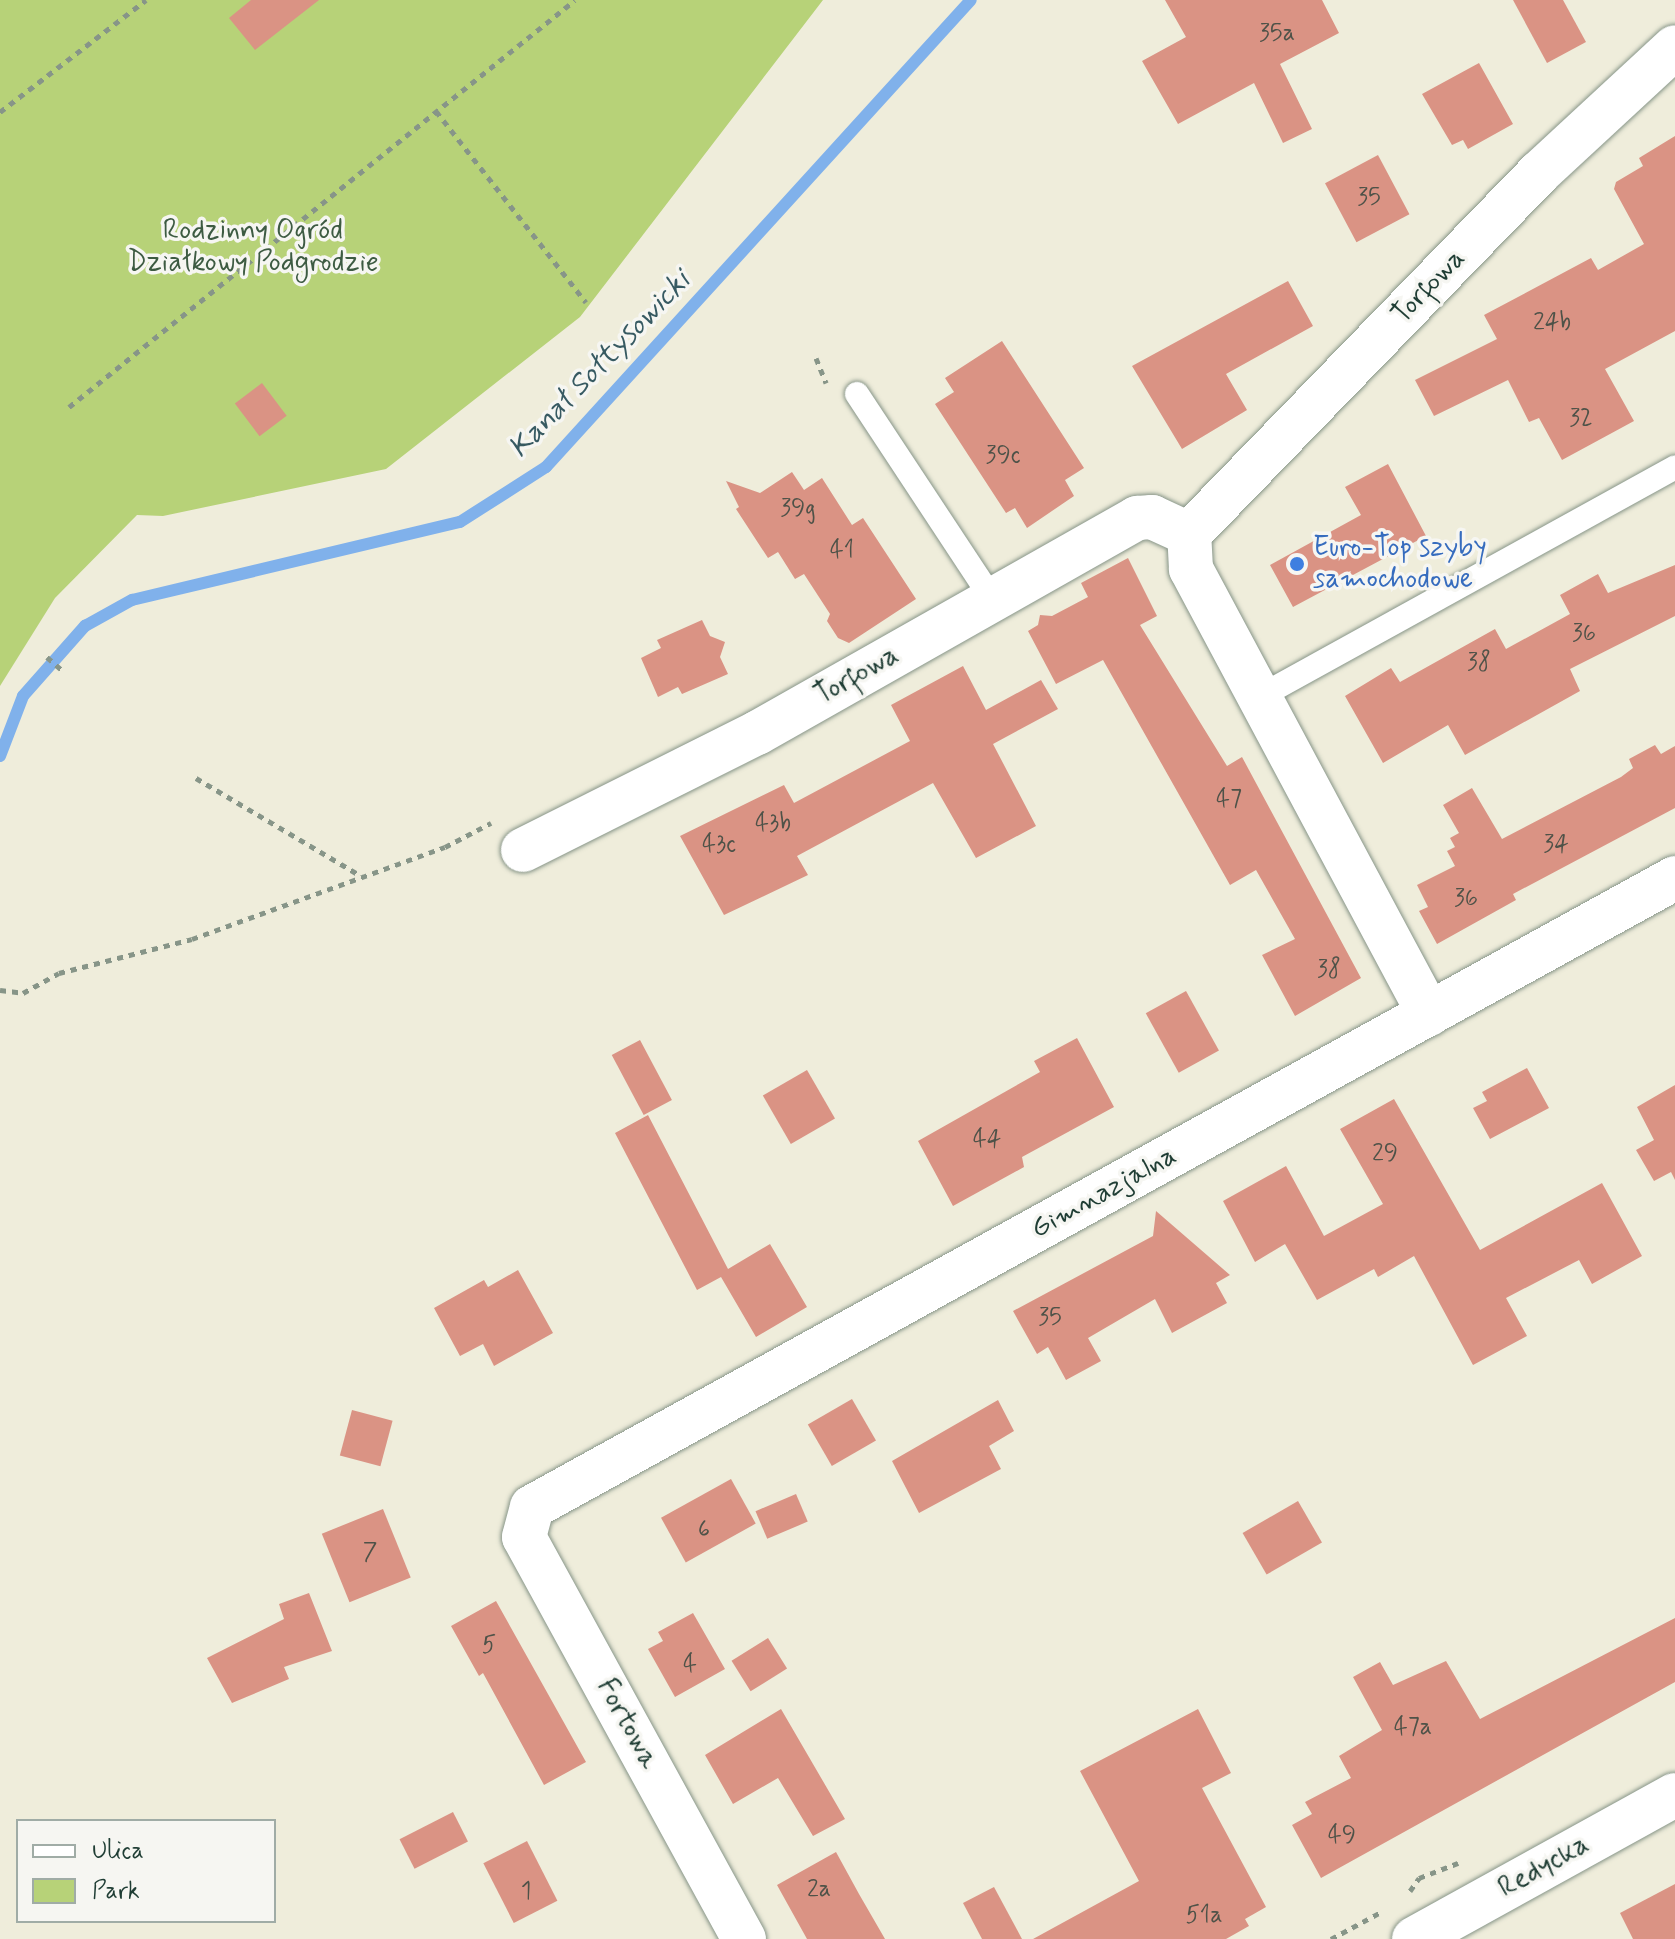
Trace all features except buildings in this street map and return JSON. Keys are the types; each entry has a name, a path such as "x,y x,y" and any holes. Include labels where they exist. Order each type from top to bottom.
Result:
{"street":[{"name":"Torfowa","path":"523,850 757,733 1137,518 1152,517 1189,534 1539,173 1675,47"},
{"path":"1189,534 1191,569 1429,1014"},
{"name":"Gimnazjalna","path":"532,1507 1675,878"},
{"name":"Fortowa","path":"532,1507 524,1537 744,1939"},
{"name":"Redycka","path":"1414,1939 1675,1795"}],"lane":[{"path":"857,394 993,600"},
{"path":"1261,696 1675,467"}],"path":[{"path":"0,112 146,0"},
{"path":"69,407 575,0"},
{"path":"436,111 586,302"},
{"path":"47,657 63,671"},
{"path":"196,778 362,877"},
{"path":"0,990 23,993 59,973 192,939 445,847 491,823 509,828 523,850"}],"green space":[{"name":"Rodzinny Ogród Działkowy Podgrodzie","path":"0,0 823,0 580,317 386,469 163,516 137,515 55,598 0,686"}],"waterway":[{"name":"Kanał Sołtysowicki","path":"0,756 23,696 85,626 132,600 460,522 546,467 971,0"}],"place":[{"name":"Euro-Top szyby samochodowe","path":"1297,564"}]}
